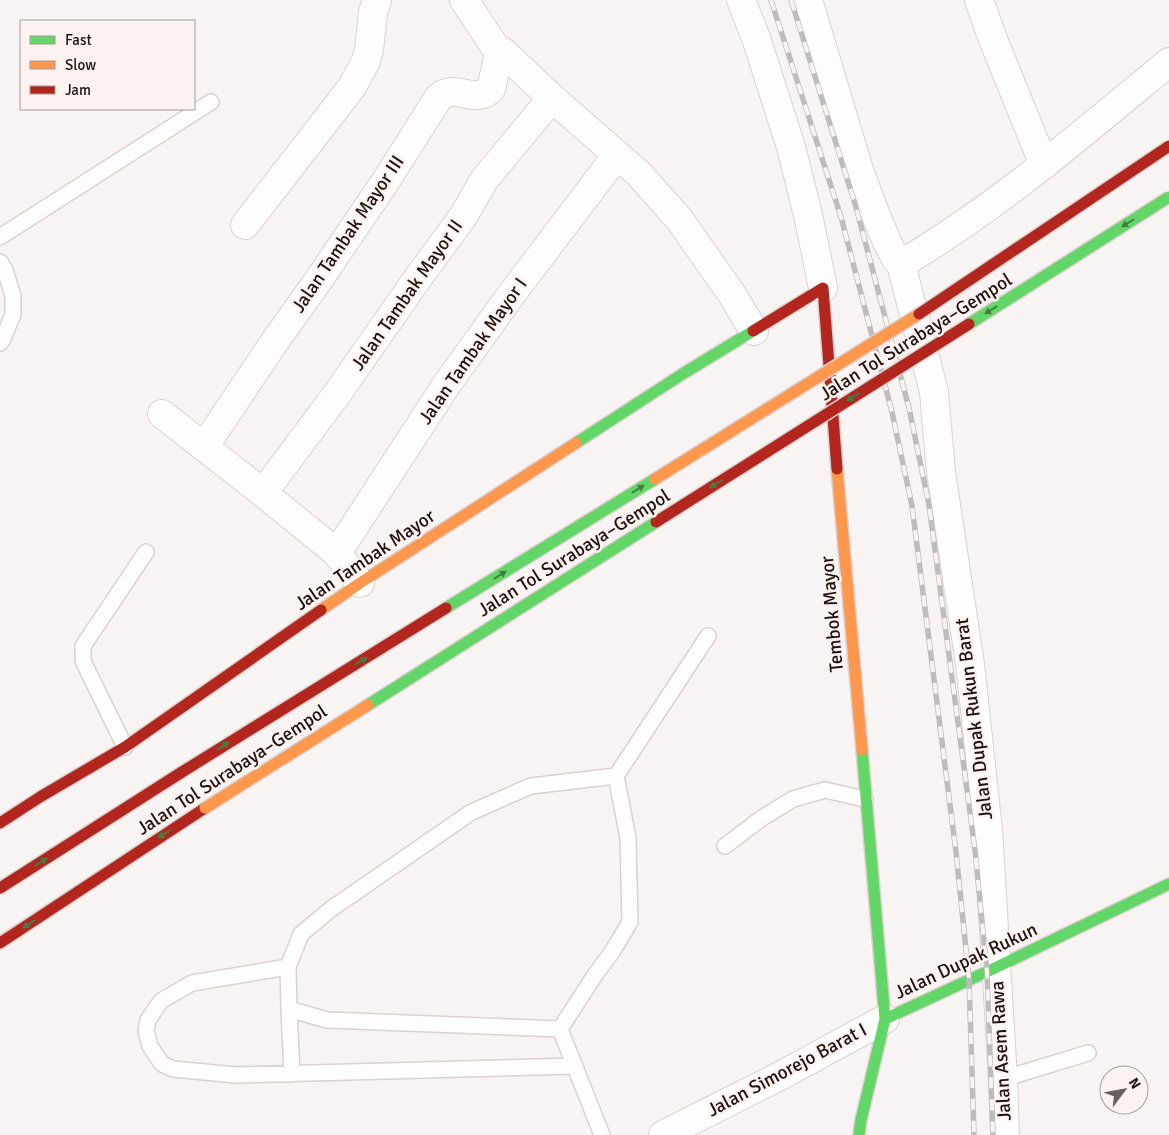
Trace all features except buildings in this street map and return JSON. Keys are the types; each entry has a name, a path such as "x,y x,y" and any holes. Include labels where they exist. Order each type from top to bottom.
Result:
{"main road":[{"name":"Jalan Tol Surabaya–Gempol","path":"0,888 182,772 904,324 1169,146"},
{"name":"Jalan Tol Surabaya–Gempol","path":"0,943 205,808 1169,197"},
{"path":"754,331 823,288"},
{"name":"Tembok Mayor","path":"823,288 885,1018"},
{"name":"Jalan Tambak Mayor","path":"0,823 125,747 360,583 684,372 754,331"},
{"name":"Jalan Dupak Rukun","path":"859,1135 885,1018 997,967 1169,884"}],"street":[{"path":"245,225 352,87 366,61 373,12 377,0"},
{"path":"464,0 499,53 503,52 552,98 639,174 679,220 731,293 754,331"},
{"path":"741,0 756,38 791,147 808,215 823,288"},
{"name":"Jalan Dupak Rukun Barat","path":"808,0 859,170 888,244 901,264 934,392 941,472 970,664 988,830 997,967"},
{"path":"979,0 1044,165"},
{"name":"Jalan Tambak Mayor III","path":"204,447 273,344 326,270 439,97 445,92 451,91 480,95 488,92 491,89 499,53"},
{"path":"901,264 994,203 1044,165 1169,62"},
{"name":"Jalan Tambak Mayor II","path":"263,493 337,394 464,215 484,180 552,98"},
{"name":"Jalan Tambak Mayor I","path":"336,553 447,384 617,154"},
{"path":"162,414 336,553 360,583"},
{"name":"Jalan Asem Rawa","path":"997,967 1005,1135"},
{"name":"Jalan Simorejo Barat I","path":"662,1135 778,1077 885,1018"}],"lane":[{"path":"0,237 211,102"},
{"path":"0,262 5,270 13,296 13,314 0,343"},
{"path":"125,747 83,661 82,646 146,552"},
{"path":"560,1029 630,922 628,838 616,776 708,636"},
{"path":"292,1074 288,967 302,934 316,921 470,813 532,786 616,776"},
{"path":"725,846 762,818 793,799 826,790 865,799"},
{"path":"288,967 192,983 161,1001 148,1020 146,1030 150,1046 162,1064 173,1069 236,1075 574,1066"},
{"path":"289,1009 326,1020 560,1029"},
{"path":"560,1029 602,1135"},
{"path":"1003,1079 1088,1053"}],"railway":[{"path":"771,0 841,217 892,412 912,506 956,852 969,979 974,1135"},
{"path":"791,0 856,207 909,408 929,505 975,850 987,972 993,1135"}],"traffic: fast":[{"path":"969,324 1169,197"},
{"path":"576,443 753,331"},
{"path":"446,608 655,479"},
{"path":"368,705 656,522"},
{"path":"859,1135 885,1019 862,750"},
{"path":"885,1019 1169,884"}],"traffic: slow":[{"path":"655,479 919,314"},
{"path":"321,610 576,443"},
{"path":"837,469 862,750"},
{"path":"205,808 368,705"}],"traffic: jam":[{"path":"919,314 1169,146"},
{"path":"753,331 823,288 837,469"},
{"path":"656,522 969,324"},
{"path":"182,772 446,608"},
{"path":"0,823 125,747 321,610"},
{"path":"0,888 182,772"},
{"path":"0,943 205,808"}]}
